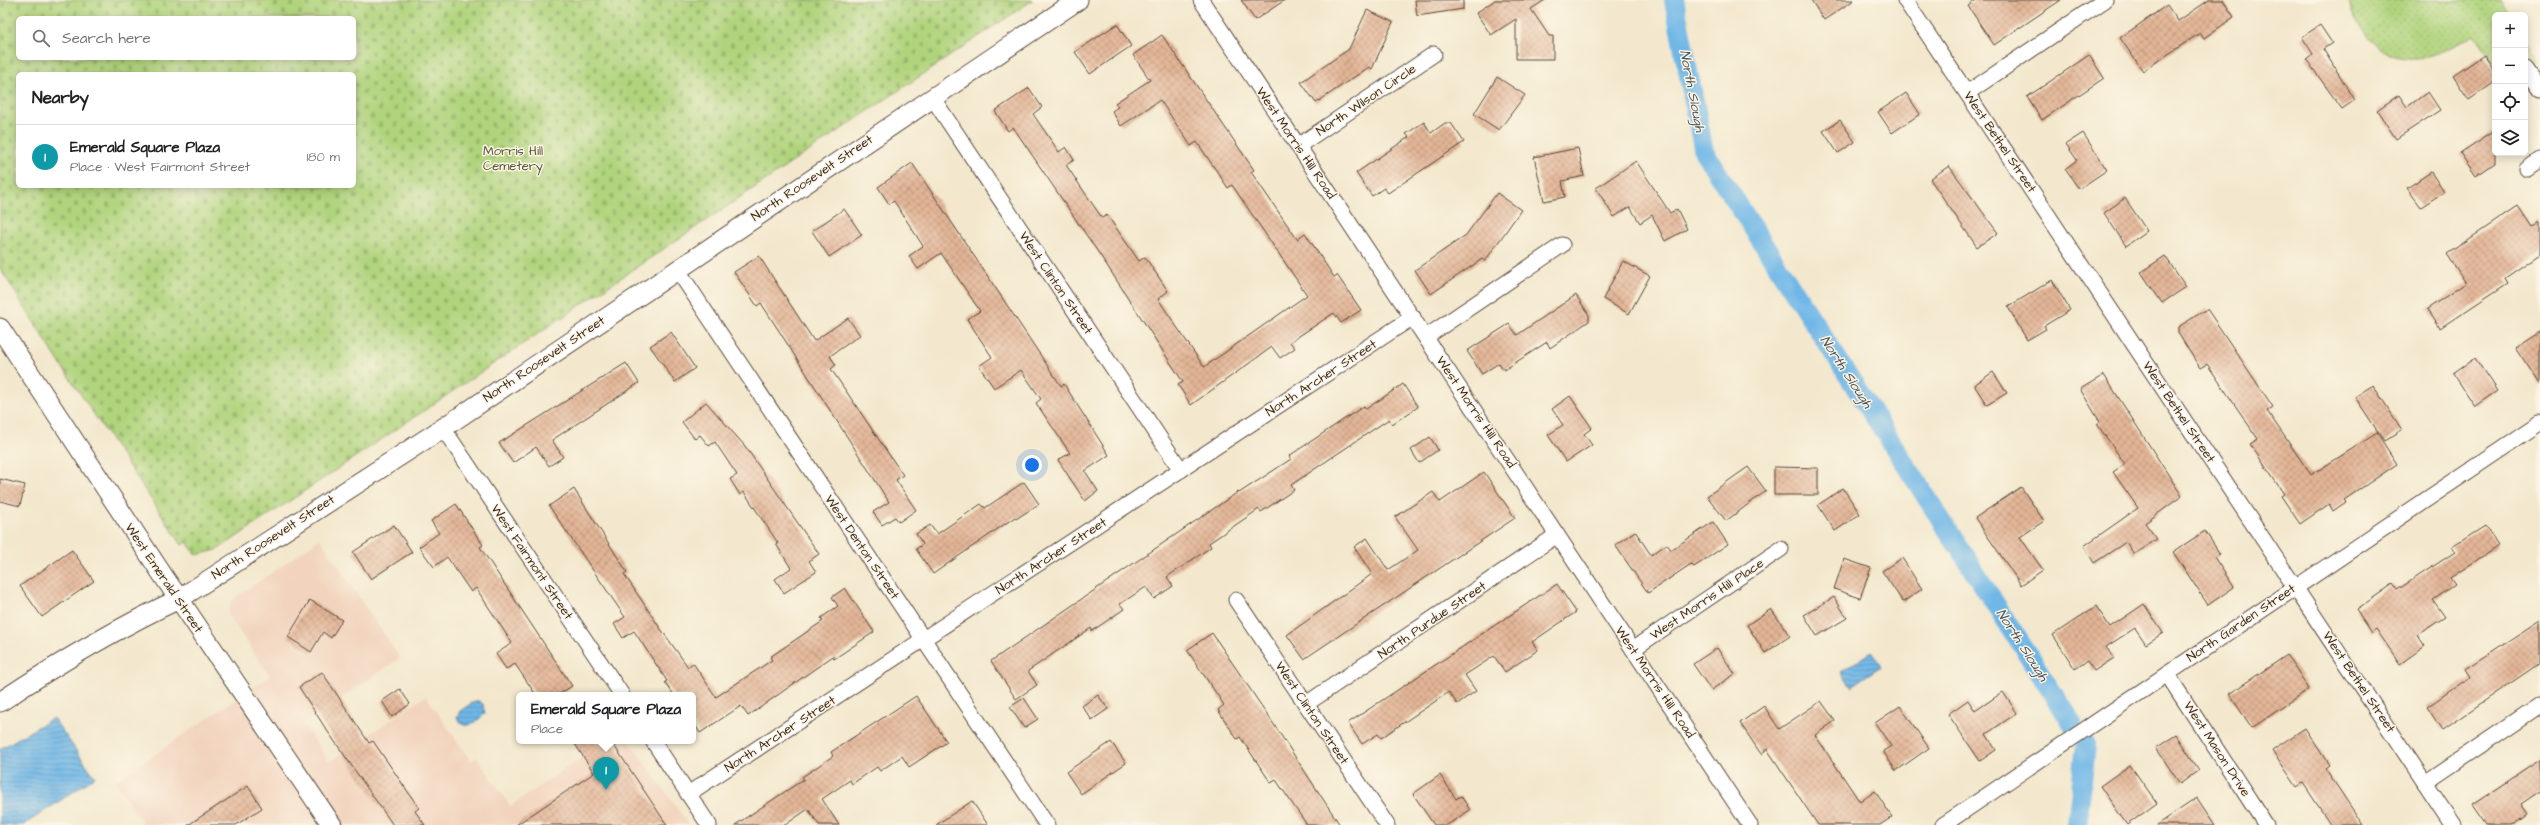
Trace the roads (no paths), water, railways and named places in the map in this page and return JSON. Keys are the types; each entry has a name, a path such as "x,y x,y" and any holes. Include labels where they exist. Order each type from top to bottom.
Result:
{"street":[{"name":"North Roosevelt Street","path":"0,702 44,673 149,613 179,598 443,428 1078,0"},
{"name":"West Morris Hill Road","path":"1201,0 1750,825"},
{"name":"West Bethel Street","path":"1905,0 2453,825"},
{"path":"1967,93 2105,0"},
{"name":"North Wilson Circle","path":"1298,146 1434,54"},
{"path":"2528,72 2540,90"},
{"name":"West Clinton Street","path":"932,97 1181,470"},
{"path":"2527,169 2540,160"},
{"path":"1426,337 1562,245"},
{"name":"West Denton Street","path":"677,269 1047,825"},
{"name":"North Archer Street","path":"688,794 1413,317"},
{"name":"West Emerald Street","path":"0,328 332,825"},
{"name":"North Garden Street","path":"1943,825 2540,422"},
{"name":"West Fairmont Street","path":"443,428 620,692"},
{"name":"North Purdue Street","path":"1306,704 1557,535"},
{"name":"West Morris Hill Place","path":"1633,649 1781,548"},
{"name":"West Clinton Street","path":"1236,600 1387,825"},
{"name":"West Mason Drive","path":"2167,674 2266,825"},
{"path":"2425,783 2540,705"},
{"path":"655,744 709,825"}],"water":[{"path":"1872,651 1881,666 1851,686 1841,672"},
{"path":"475,701 479,701 483,704 485,714 474,723 463,725 457,717 460,711"},
{"path":"53,718 95,777 24,825 0,825 0,749"}],"waterway":[{"name":"North Slough","path":"1674,0 1704,152 2072,723"},
{"name":"North Slough","path":"2077,825 2086,745"}],"place":[{"name":"Emerald Square Plaza","path":"606,790"}],"park label":[{"name":"Morris Hill Cemetery","path":"513,158"}]}
